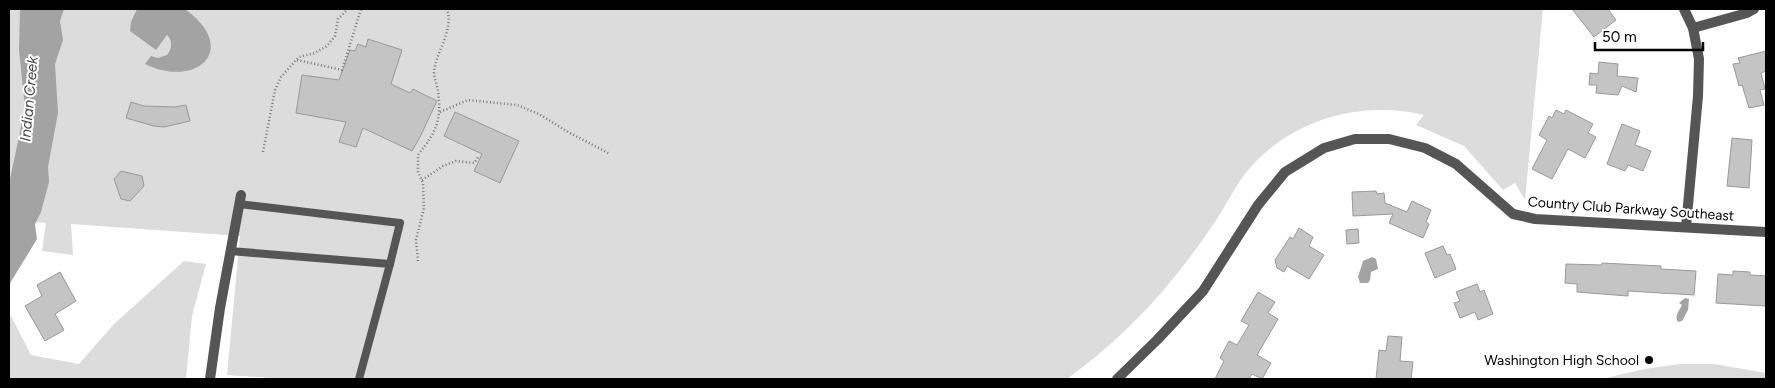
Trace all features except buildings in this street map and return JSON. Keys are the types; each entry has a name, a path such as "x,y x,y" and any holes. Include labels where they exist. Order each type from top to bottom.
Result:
{"street":[{"path":"1684,9 1693,28 1699,59 1698,96 1686,227"},
{"path":"1693,28 1747,13 1754,9"},
{"name":"Country Club Parkway Southeast","path":"1117,379 1158,340 1203,291 1258,206 1285,172 1324,148 1355,139 1389,139 1425,148 1456,164 1513,214 1535,219 1766,232"},
{"path":"210,379 220,308 240,200"}],"lane":[{"path":"240,200 400,223 359,379"},
{"path":"230,251 390,264"}],"path":[{"path":"263,152 275,90 281,77 297,60 327,46 335,36 338,19 348,9"},
{"path":"297,60 342,70 361,9"},
{"path":"418,260 416,240 424,208 422,180 418,172 418,155 434,135 440,112 434,73 448,29 449,14 447,9"},
{"path":"440,112 468,100 517,105 539,114 610,154"},
{"path":"422,180 456,161 474,163 479,156"}],"shaded area":[{"path":"9,9 1543,9 1525,200 1515,183 1503,190 1464,146 1416,125 1424,115 1374,110 1349,113 1325,119 1302,128 1261,156 1244,175 1206,236 1164,290 1125,331 1067,379 287,379 227,375 240,236 71,224 73,255 42,251 46,223 9,220"},
{"path":"184,261 206,264 192,316 186,379 9,379 9,319 11,316 31,355 79,364 114,324"},
{"path":"1680,364 1714,364 1766,373 1766,379 1602,379 1644,369"}],"water":[{"name":"Indian Creek","path":"20,9 64,9 60,21 63,40 55,64 58,113 48,167 49,182 41,212 35,224 37,239 9,285 9,184 25,108 19,50"},
{"path":"137,9 185,9 201,24 210,38 210,51 205,61 195,68 181,72 164,70 145,64 151,56 158,58 167,55 171,48 171,42 167,35 156,50 130,31 131,22"},
{"path":"1372,257 1376,259 1378,269 1371,272 1368,283 1360,283 1358,277 1363,261"},
{"path":"1685,298 1689,299 1688,310 1682,321 1678,322 1678,311 1682,305 1679,303"}],"place":[{"name":"Washington High School","path":"1649,360"}]}
